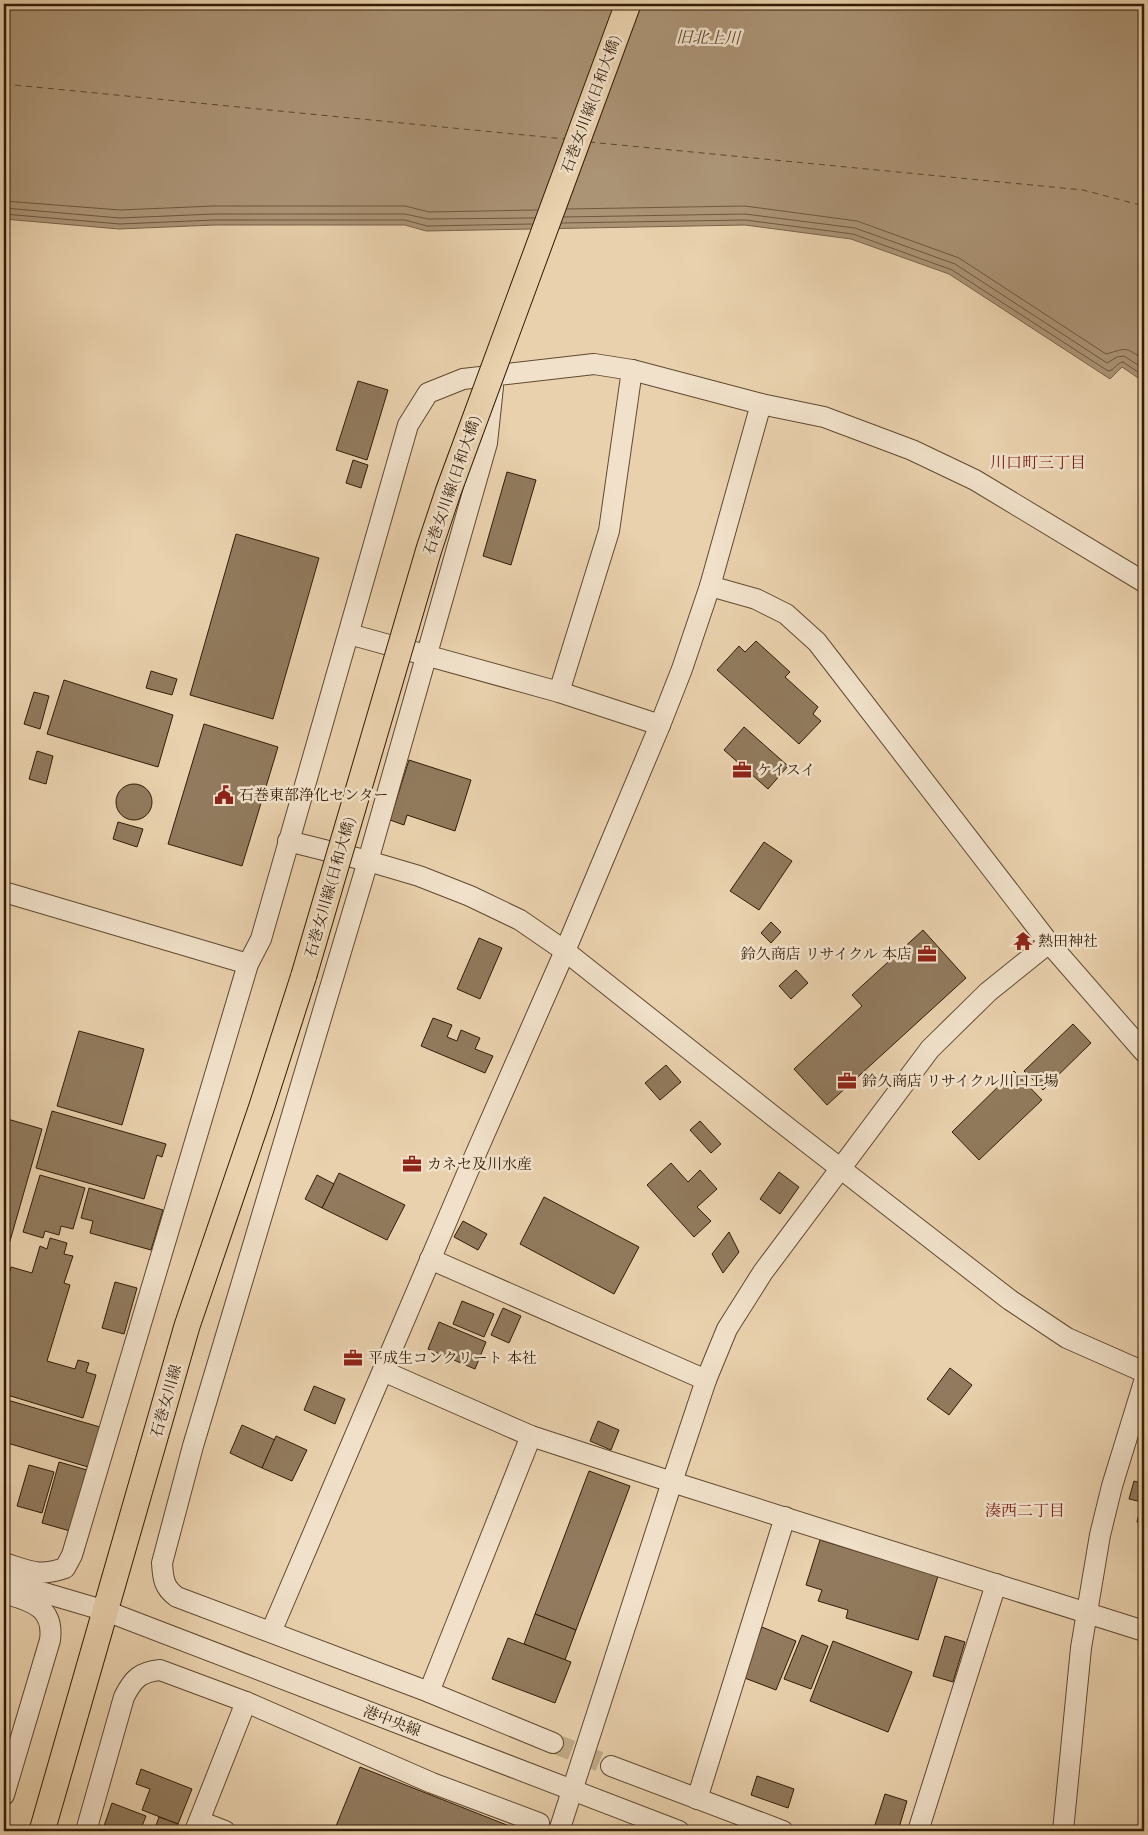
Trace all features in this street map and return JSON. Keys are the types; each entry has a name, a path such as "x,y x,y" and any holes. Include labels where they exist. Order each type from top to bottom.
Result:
{"main road":[{"name":"石巻女川線(日和大橋)","path":"304,975 426,558 448,492 628,4"},
{"name":"石巻女川線","path":"42,1831 187,1326 262,1106 304,975"}],"street":[{"path":"4,1564 36,1573 49,1574 65,1568 72,1555 248,964 261,939 408,425 428,393 463,379 594,364 632,370 760,404 824,417 921,454 975,480 1144,582"},
{"path":"559,692 608,531 632,370"},
{"path":"494,375 486,443 368,861 196,1436 162,1563 163,1580 168,1590 177,1597 429,1692 553,1744"},
{"path":"271,1632 430,1259 565,951 660,725 710,586 760,404"},
{"path":"710,586 756,599 786,614 817,642 1050,943 1144,1052"},
{"path":"349,634 559,692 660,725"},
{"path":"288,841 420,876 520,920 565,951 1010,1300 1067,1338 1144,1372"},
{"path":"4,892 248,964"},
{"path":"560,1831 672,1482 706,1380 727,1329 763,1272 930,1049 988,992 1050,943"},
{"path":"430,1259 706,1380"},
{"path":"383,1371 531,1436 1144,1631"},
{"path":"1062,1831 1081,1648 1100,1535 1112,1486 1144,1382"},
{"path":"429,1692 531,1436"},
{"path":"697,1799 785,1517"},
{"name":"港中央線","path":"4,1580 106,1611 679,1831"},
{"path":"918,1831 996,1584"},
{"path":"4,1593 41,1607 51,1629 50,1640 4,1795"},
{"path":"86,1831 124,1697 136,1679 146,1672 160,1670 246,1702 432,1783 539,1823"},
{"path":"225,1831 197,1826 246,1702"},
{"path":"611,1766 783,1831"}],"water":[{"name":"旧北上川","path":"4,4 1144,4 1144,382 1122,367 1110,379 949,274 851,239 745,225 426,231 405,225 215,225 119,229 4,219"}],"building":[{"path":"358,381 388,390 367,460 336,450"},
{"path":"353,460 368,465 361,488 346,483"},
{"path":"507,472 536,480 511,565 483,556"},
{"path":"236,534 319,558 273,719 190,695"},
{"path":"756,641 790,672 785,677 818,707 813,714 821,721 799,744 717,670 739,646 745,652"},
{"path":"151,671 177,679 172,695 146,688"},
{"path":"64,680 173,715 158,767 47,734"},
{"path":"34,692 49,696 40,729 24,724"},
{"path":"204,724 278,747 242,866 168,844"},
{"path":"744,727 788,766 768,789 724,750"},
{"path":"37,751 53,756 46,784 29,779"},
{"path":"409,760 471,780 455,831 407,815 404,825 390,820"},
{"path":"134,784 147,789 152,802 147,815 134,820 121,815 116,802 121,789"},
{"path":"118,822 143,829 137,847 113,839"},
{"path":"764,842 792,861 759,910 730,891"},
{"path":"771,922 781,932 771,943 761,933"},
{"path":"923,930 966,978 827,1105 794,1069 862,1006 852,995"},
{"path":"479,938 502,948 480,999 457,989"},
{"path":"796,970 808,983 791,999 779,986"},
{"path":"433,1018 452,1025 447,1037 457,1041 461,1030 480,1038 475,1049 493,1056 485,1073 421,1046"},
{"path":"1073,1024 1091,1043 1043,1090 1024,1071"},
{"path":"79,1031 144,1049 122,1125 57,1106"},
{"path":"666,1065 681,1082 660,1100 645,1083"},
{"path":"1014,1071 1042,1100 979,1160 952,1132"},
{"path":"52,1111 166,1144 162,1157 157,1155 144,1199 36,1168"},
{"path":"4,1118 42,1129 4,1262"},
{"path":"700,1121 721,1144 711,1153 690,1130"},
{"path":"671,1163 688,1182 700,1170 717,1189 697,1207 711,1221 694,1237 647,1185"},
{"path":"779,1172 799,1187 780,1214 760,1199"},
{"path":"339,1173 405,1205 387,1240 322,1208"},
{"path":"40,1175 85,1188 73,1229 61,1226 59,1235 45,1231 43,1238 23,1232"},
{"path":"317,1175 334,1184 322,1208 305,1199"},
{"path":"89,1188 163,1210 151,1250 90,1233 93,1221 81,1218"},
{"path":"544,1197 639,1247 614,1294 520,1244"},
{"path":"463,1221 487,1234 478,1250 454,1237"},
{"path":"729,1232 739,1252 723,1273 712,1254"},
{"path":"50,1238 67,1243 64,1254 73,1256 64,1283 70,1285 47,1361 75,1369 78,1360 89,1363 86,1372 96,1375 83,1418 4,1394 4,1291 11,1267 32,1273 40,1246 47,1249"},
{"path":"115,1282 137,1288 124,1334 102,1328"},
{"path":"462,1301 494,1314 484,1337 453,1324"},
{"path":"503,1308 521,1316 509,1343 491,1335"},
{"path":"439,1322 486,1342 475,1369 428,1349"},
{"path":"950,1368 972,1385 949,1415 927,1399"},
{"path":"314,1386 345,1399 335,1424 304,1410"},
{"path":"4,1399 100,1427 88,1467 4,1442"},
{"path":"598,1421 619,1430 611,1450 590,1441"},
{"path":"242,1425 275,1440 262,1468 230,1453"},
{"path":"276,1436 307,1450 292,1481 262,1468"},
{"path":"59,1462 87,1470 70,1531 42,1523"},
{"path":"29,1465 54,1472 42,1513 17,1506"},
{"path":"589,1471 630,1486 576,1630 535,1614"},
{"path":"1134,1481 1144,1484 1144,1524 1137,1522 1142,1502 1129,1499"},
{"path":"820,1540 938,1576 918,1640 846,1618 848,1610 818,1601 822,1590 806,1585"},
{"path":"535,1614 576,1630 565,1660 524,1644"},
{"path":"762,1627 796,1641 776,1690 742,1677"},
{"path":"802,1635 828,1646 811,1689 784,1679"},
{"path":"945,1636 965,1642 953,1682 933,1676"},
{"path":"508,1638 571,1662 555,1703 492,1679"},
{"path":"833,1641 912,1672 888,1732 810,1701"},
{"path":"360,1767 522,1831 334,1831"},
{"path":"141,1769 192,1789 178,1824 142,1810 150,1789 136,1784"},
{"path":"757,1776 794,1789 788,1808 751,1795"},
{"path":"885,1794 907,1801 898,1831 873,1831"},
{"path":"112,1803 146,1816 140,1831 118,1831 104,1826"},
{"path":"159,1817 178,1824 176,1831 154,1831"}],"ferry route":[{"path":"4,84 565,139"},
{"path":"589,142 1083,190 1144,206"}],"tunnel":[{"path":"553,1743 611,1766"}],"place":[{"name":"ケイスイ","path":"742,770"},
{"name":"石巻東部浄化センター","path":"224,795"},
{"name":"熱田神社","path":"1023,941"},
{"name":"鈴久商店 リサイクル 本店","path":"927,954"},
{"name":"鈴久商店 リサイクル川口工場","path":"847,1081"},
{"name":"カネセ及川水産","path":"412,1164"},
{"name":"平成生コンクリート 本社","path":"353,1358"}],"district":[{"name":"川口町三丁目","path":"1038,462"},
{"name":"湊西二丁目","path":"1025,1510"}]}
